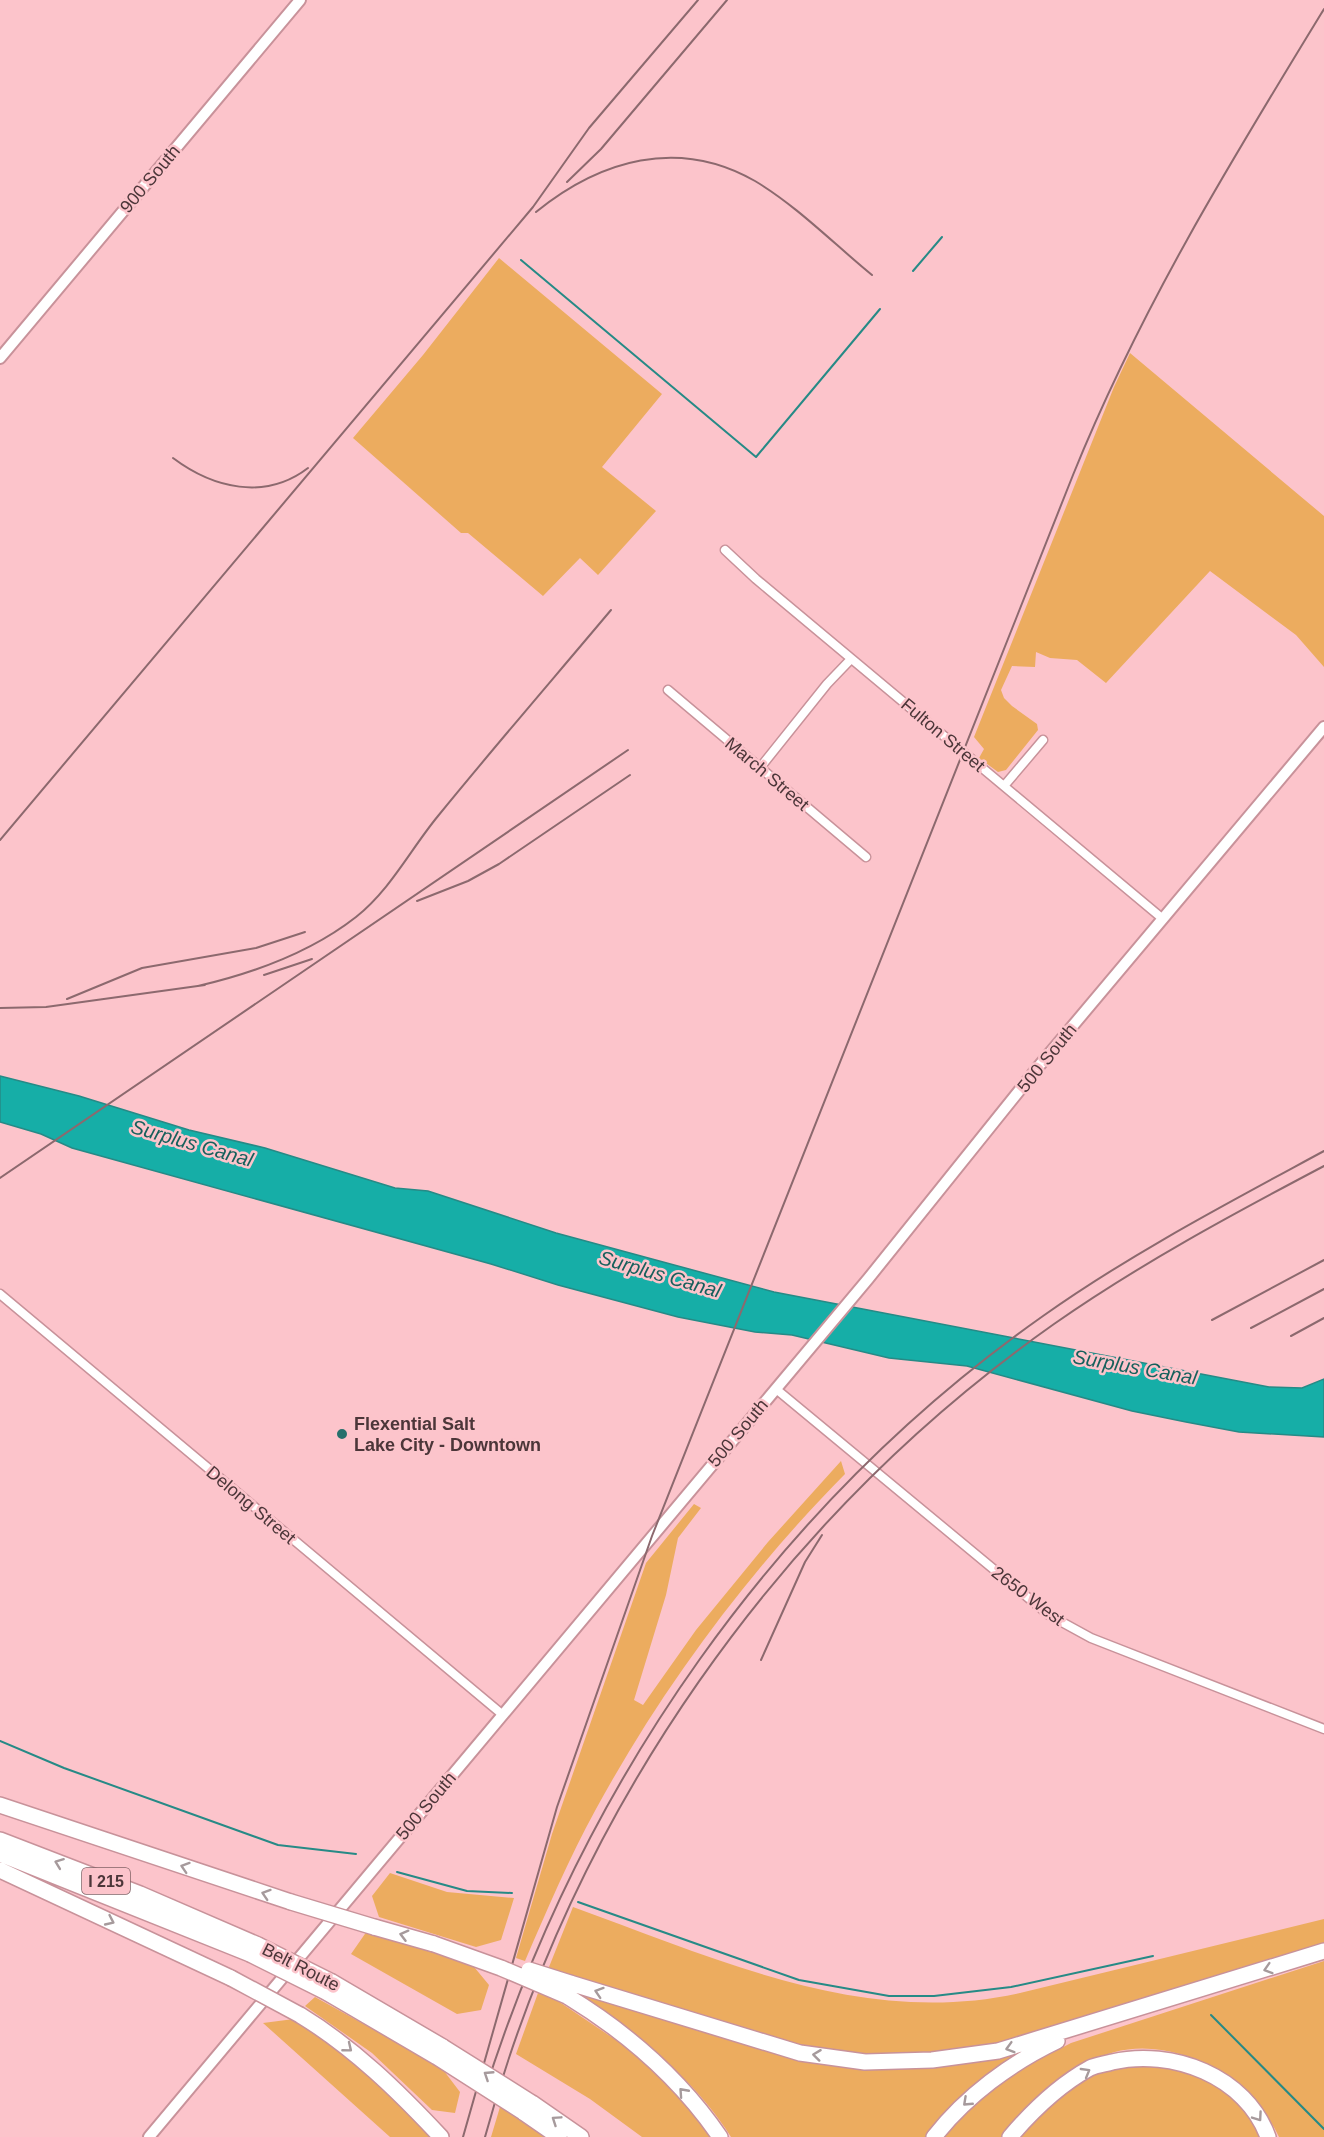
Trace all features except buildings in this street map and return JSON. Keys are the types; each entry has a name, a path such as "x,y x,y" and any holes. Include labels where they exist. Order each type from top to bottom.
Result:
{"highway":[{"path":"0,1805 291,1902 434,1944 568,1989 800,2053 865,2062 965,2057 998,2051 1324,1951"},
{"name":"Belt Route","path":"0,1840 140,1894 329,1988 440,2052 527,2108 581,2137"},
{"name":"Belt Route","path":"0,1854 254,1950"},
{"path":"0,1870 231,1978 300,2015 352,2050 441,2137"},
{"path":"568,1989 664,2070 720,2137"},
{"path":"934,2137 962,2106 1011,2067 1106,2018"},
{"path":"1010,2137 1026,2118 1058,2089 1092,2067 1128,2059 1153,2058 1190,2065 1225,2083 1254,2111 1268,2137"},
{"name":"Belt Route","path":"527,2108 559,2137"}],"street":[{"name":"900 South","path":"0,358 300,0"},
{"name":"Fulton Street","path":"725,550 1163,919"},
{"path":"759,769 827,684 851,658"},
{"name":"March Street","path":"668,690 866,857"},
{"name":"500 South","path":"149,2137 776,1389 1324,727"},
{"path":"1004,786 1043,740"},
{"name":"Delong Street","path":"0,1294 503,1715"},
{"name":"2650 West","path":"776,1389 837,1437 1006,1583 1049,1615 1091,1638 1324,1729"}],"shaded area":[{"path":"499,258 662,394 602,467 656,511 598,575 580,558 543,596 468,533 461,533 353,438 423,355"},
{"path":"1130,353 1324,516 1324,667 1296,635 1210,571 1106,683 1077,660 1050,658 1036,652 1035,667 1012,666 1001,690 1004,698 1037,724 1038,730 1006,770 998,772 979,758 984,749 974,737 1114,387"},
{"path":"841,1461 845,1474 774,1551 741,1591 649,1719 586,1828 525,1961 516,1958 552,1834 646,1563 694,1504 701,1508 678,1538 666,1595 634,1700 643,1705 696,1630 768,1542"},
{"path":"390,1873 447,1892 514,1898 501,1940 476,1947 379,1917 372,1896"},
{"path":"573,1907 682,1947 792,1983 848,1995 904,2002 962,2001 1020,1993 1324,1919 1324,1943 1018,2040 970,2050 869,2056 787,2044 547,1972"},
{"path":"367,1931 470,1962 489,1985 481,2010 457,2014 351,1954"},
{"path":"1324,1961 1324,2137 1279,2137 1265,2113 1246,2092 1223,2074 1197,2060 1169,2052 1141,2049 1113,2052 1087,2064 1005,2137 939,2137 996,2084 1016,2071 1071,2043"},
{"path":"569,1990 807,2059 1012,2053 1014,2059 935,2126 927,2137 731,2137 715,2114 678,2073 637,2038"},
{"path":"538,1993 558,2001 650,2063 714,2137 642,2137 590,2099 516,2054"},
{"path":"315,1997 441,2067 460,2092 455,2113 432,2110 372,2053 305,2006"},
{"path":"294,2019 364,2069 432,2137 390,2137 263,2023"},
{"path":"1166,2062 1226,2087 1267,2137 1017,2137 1058,2094 1105,2068"},
{"path":"500,2107 545,2137 491,2137"}],"water":[{"name":"Surplus Canal","path":"0,1076 79,1096 189,1130 265,1148 395,1188 428,1191 556,1233 774,1292 1269,1387 1302,1388 1324,1379 1324,1437 1239,1432 1186,1422 1132,1411 967,1366 889,1358 792,1335 755,1332 678,1317 558,1285 491,1264 72,1148 41,1134 0,1122"}],"waterway":[{"path":"913,271 942,237"},
{"path":"521,260 756,457 880,309"},
{"path":"0,1741 64,1768 278,1845 356,1854"},
{"path":"397,1872 467,1891 512,1893"},
{"path":"578,1902 799,1980 889,1996 934,1996 1011,1987 1153,1956"},
{"path":"1211,2015 1324,2129"}],"railway":[{"path":"0,840 533,207 589,128 698,0"},
{"path":"567,182 601,149 727,0"},
{"path":"463,2137 557,1807 652,1536 1073,475 1099,414 1157,295 1221,179 1324,9"},
{"path":"536,212 586,179 613,168 641,160 669,158 697,160 726,168 771,191 872,275"},
{"path":"173,458 205,477 239,487 274,485 308,468"},
{"path":"198,986 240,975 281,960 320,941 356,917 390,882 438,816 611,610"},
{"path":"0,1178 628,750"},
{"path":"417,901 468,881 499,864 630,775"},
{"path":"67,999 142,968 256,948 305,932"},
{"path":"264,975 312,959"},
{"path":"0,1008 46,1007 205,985"},
{"path":"484,2094 525,1979 575,1868 633,1761 700,1659 774,1563 856,1474 946,1391 1043,1316 1146,1250 1216,1209 1324,1151"},
{"path":"485,2137 524,2016 572,1900 631,1788 699,1681 776,1581 861,1487 954,1402 1054,1324 1153,1261 1324,1166"},
{"path":"1212,1320 1324,1260"},
{"path":"1251,1328 1324,1289"},
{"path":"1291,1336 1324,1318"},
{"path":"761,1660 805,1562 822,1535"}],"place":[{"name":"Flexential Salt Lake City - Downtown","path":"342,1434"}]}
